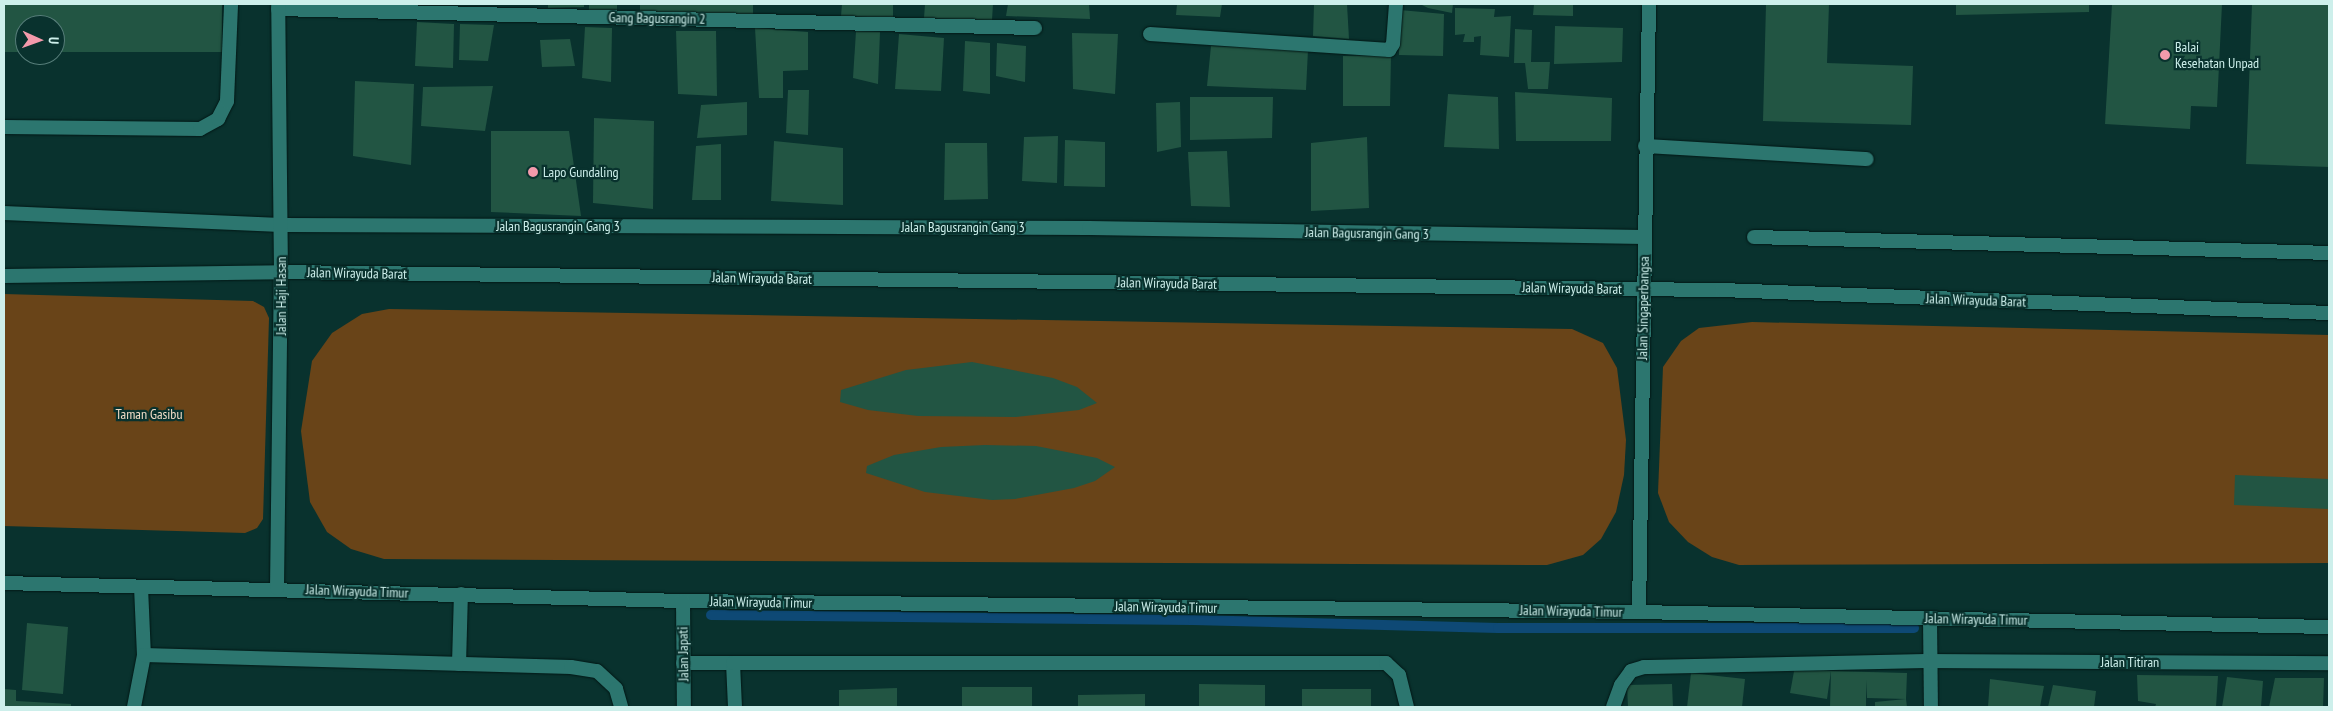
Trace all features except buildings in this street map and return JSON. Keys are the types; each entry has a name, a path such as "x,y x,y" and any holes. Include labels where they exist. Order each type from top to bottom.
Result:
{"street":[{"path":"4,127 200,129 218,118 227,101 231,4"},
{"path":"1150,34 1389,50 1393,44 1396,4"},
{"name":"Jalan Singaperbangsa","path":"1639,612 1648,4"},
{"name":"Gang Bagusrangin 2","path":"278,6 1035,28"},
{"name":"Jalan Haji Hasan","path":"277,588 281,272 278,6"},
{"path":"1645,146 1868,159"},
{"name":"Jalan Bagusrangin Gang 3","path":"4,213 281,225 1090,228 1644,238"},
{"path":"1754,237 2329,254"},
{"name":"Jalan Wirayuda Barat","path":"4,276 281,272 1644,289 2329,313"},
{"name":"Jalan Wirayuda Timur","path":"4,583 141,588 277,588 683,601 1639,612 2329,627"},
{"path":"134,707 144,655 141,588"},
{"path":"459,664 461,594"},
{"name":"Jalan Japati","path":"683,601 684,707"},
{"path":"1930,618 1931,707"},
{"path":"144,655 571,667 597,671 616,690 621,707"},
{"name":"Jalan Titiran","path":"1613,707 1621,685 1631,671 1644,667 1930,661 2329,663"},
{"path":"683,663 1386,663 1400,675 1407,707"},
{"path":"733,663 735,707"}],"green space":[{"name":"Taman Gasibu","path":"4,294 253,301 264,307 269,318 263,519 257,528 245,533 4,526"},
{"path":"389,309 1572,329 1603,343 1617,368 1626,440 1624,475 1616,512 1601,539 1583,555 1547,565 384,559 351,549 327,532 310,502 301,431 312,361 332,333 362,314"},
{"path":"1752,322 2329,335 2329,563 1739,565 1712,557 1688,542 1669,522 1658,493 1663,367 1681,341 1699,328"}],"waterway":[{"path":"711,615 1193,620 1498,628 1914,628"}],"place":[{"name":"Balai Kesehatan Unpad","path":"2165,55"},
{"name":"Lapo Gundaling","path":"533,172"}]}
